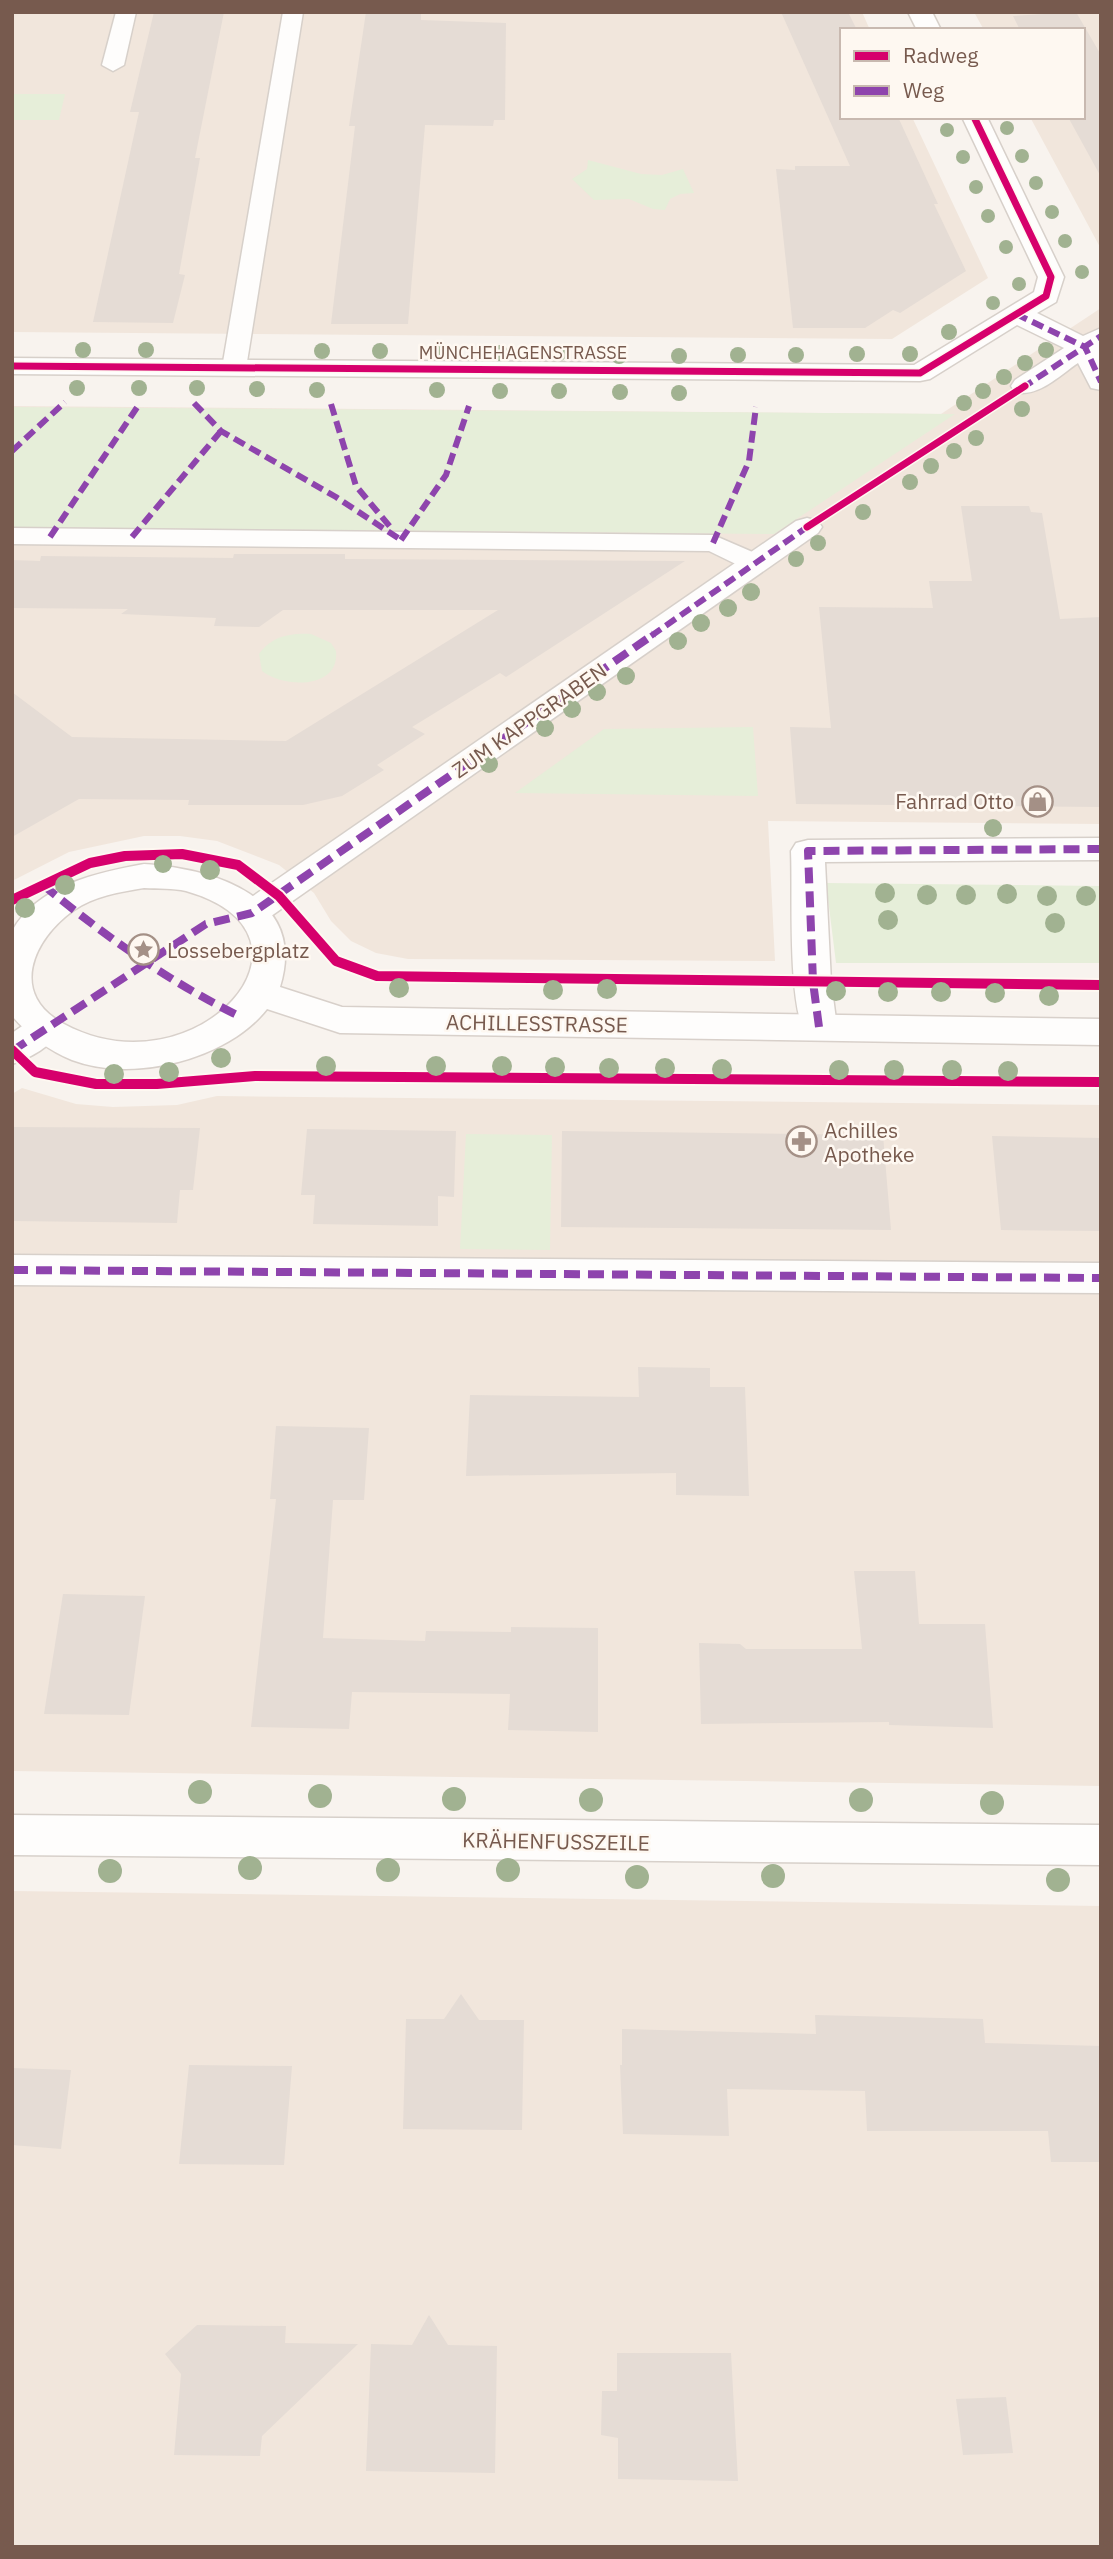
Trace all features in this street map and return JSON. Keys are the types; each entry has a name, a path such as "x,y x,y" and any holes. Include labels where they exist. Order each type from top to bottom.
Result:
{"street":[{"path":"920,12 928,28"},
{"name":"MÜNCHEHAGENSTRASSE","path":"12,366 920,373 1046,296 1051,277 975,119"},
{"path":"1016,314 1093,342"},
{"path":"1093,342 1101,382"},
{"path":"1025,386 1093,342"},
{"name":"ZUM KAPPGRABEN","path":"252,913 807,527"},
{"path":"819,1027 813,982 808,851 1101,849"},
{"path":"144,876 186,879 224,892 252,913 267,938 269,965 260,993 240,1017 196,1044 140,1056 83,1051 44,1029 17,998 13,965 30,930 63,901 101,884 144,876"},
{"name":"ACHILLESSTRASSE","path":"260,993 340,1020 1101,1032"},
{"path":"12,1051 44,1029"},
{"path":"12,1270 1101,1278"},
{"name":"KRÄHENFUSSZEILE","path":"12,1835 1101,1845"}],"lane":[{"path":"113,65 126,12"},
{"path":"234,368 293,12"},
{"path":"12,536 713,543 755,563"}],"shaded area":[{"path":"12,12 862,12 869,28 840,28 840,119 913,119 988,278 892,339 12,332"},
{"path":"974,12 1101,12 1101,249 1031,119 1085,119 1085,28 983,28"},
{"path":"1101,308 1101,824 768,821 775,961 408,959 376,953 351,941 331,921 314,893 279,865 217,841 180,836 144,836 69,852 12,881 12,406 941,414"},
{"path":"22,1088 76,1104 113,1107 177,1105 217,1096 1101,1105 1101,1786 12,1771 12,1094"},
{"path":"12,1891 1101,1906 1101,2547 12,2547"}],"green space":[{"path":"12,94 65,94 59,120 12,120"},
{"path":"588,160 641,174 662,175 683,169 694,193 680,194 670,199 665,210 653,209 629,199 594,200 572,179 587,169"},
{"path":"12,407 955,414 774,534 12,527"},
{"path":"311,634 331,643 336,651 335,664 329,673 320,679 296,682 283,681 262,671 259,654 270,643 289,635"},
{"path":"753,727 758,796 515,793 604,729"},
{"path":"826,883 1101,886 1101,963 836,963"},
{"path":"466,1134 552,1135 550,1250 460,1249"}],"building":[{"path":"154,12 224,12 195,158 200,158 179,274 185,275 173,323 93,322 139,112 130,112"},
{"path":"366,12 421,12 421,20 506,23 505,120 494,120 493,126 425,125 408,324 331,324 355,126 349,126"},
{"path":"781,12 848,12 856,28 840,28 840,119 899,119 938,204 934,204 966,271 900,313 893,310 865,328 793,328 776,169 795,170 795,166 850,166"},
{"path":"1076,12 1101,55 1101,177 1069,119 1085,119 1085,28 1019,28 1013,16"},
{"path":"961,506 1029,506 1031,512 1042,513 1060,619 1101,617 1101,807 796,804 790,727 831,728 819,607 933,608 929,581 972,581"},
{"path":"234,554 345,554 345,559 685,561 506,677 500,673 412,727 425,734 377,765 384,770 342,796 303,805 188,805 189,800 79,799 12,837 12,692 72,737 286,741 498,610 283,610 259,627 214,626 216,618 121,614 128,609 12,608 12,560 40,561 41,556 233,558"},
{"path":"12,1127 200,1128 193,1190 180,1190 177,1223 12,1221"},
{"path":"307,1129 456,1131 454,1197 438,1196 438,1226 313,1224 315,1195 301,1195"},
{"path":"562,1131 883,1135 891,1230 561,1227"},
{"path":"992,1136 1101,1138 1101,1231 1001,1230"},
{"path":"638,1367 710,1368 710,1387 745,1387 749,1496 676,1495 676,1473 466,1476 470,1395 639,1397"},
{"path":"276,1426 369,1428 364,1500 333,1500 323,1638 425,1641 426,1631 511,1632 511,1627 598,1628 598,1732 508,1730 510,1694 352,1692 349,1729 251,1727 276,1499 270,1499"},
{"path":"854,1571 915,1571 919,1624 985,1624 993,1728 889,1725 889,1722 701,1724 699,1643 740,1644 746,1649 862,1649"},
{"path":"63,1594 145,1596 129,1715 44,1714"},
{"path":"461,1994 479,2020 524,2020 522,2130 403,2129 406,2019 444,2019"},
{"path":"815,2015 983,2019 985,2043 1101,2046 1101,2162 1051,2162 1048,2131 867,2131 865,2091 727,2089 729,2136 623,2134 620,2065 622,2029 816,2034"},
{"path":"189,2065 292,2066 284,2165 179,2164"},
{"path":"12,2068 71,2070 61,2149 12,2145"},
{"path":"429,2315 448,2345 497,2346 495,2473 366,2471 371,2344 412,2345"},
{"path":"197,2325 286,2326 285,2343 358,2344 262,2436 260,2456 174,2455 181,2374 165,2354"},
{"path":"617,2353 731,2353 738,2481 618,2479 618,2438 601,2435 602,2391 617,2391"},
{"path":"1006,2397 1013,2453 963,2455 956,2399"}],"marked path":[{"path":"1016,314 1085,347 1101,382"},
{"path":"1022,388 1101,336"},
{"path":"12,451 65,402"},
{"path":"50,537 140,403"},
{"path":"194,403 221,431 336,497 401,540"},
{"path":"331,404 356,486 392,529"},
{"path":"401,540 446,475 469,406"},
{"path":"713,543 749,461 756,407"},
{"path":"132,537 221,431"},
{"path":"12,1051 206,924 252,913 810,525"},
{"path":"819,1027 813,982 808,851 1101,849"},
{"path":"43,885 162,974 241,1017"},
{"path":"12,1270 1101,1278"}],"cycle path":[{"path":"12,366 920,373 1046,296 1051,277 975,119"},
{"path":"807,527 1025,386"},
{"path":"12,900 90,863 125,856 182,854 238,865 279,896 336,961 377,976 1101,985"},
{"path":"12,1050 35,1072 96,1084 157,1084 255,1076 1101,1082"}],"place":[{"name":"Fahrrad Otto","path":"1037,801"},
{"name":"Lossebergplatz","path":"144,950"},
{"name":"Achilles Apotheke","path":"801,1142"}]}
